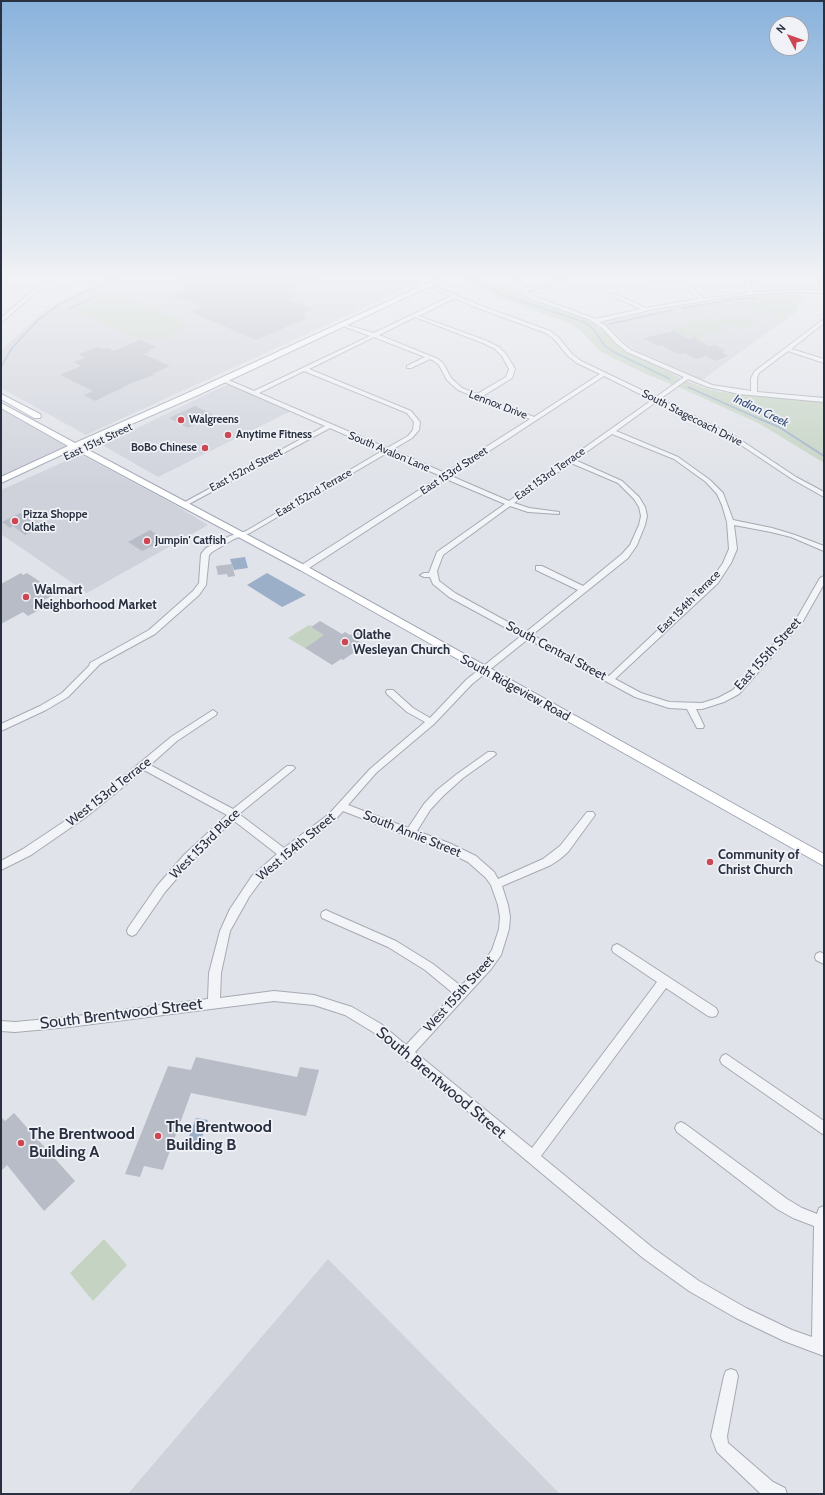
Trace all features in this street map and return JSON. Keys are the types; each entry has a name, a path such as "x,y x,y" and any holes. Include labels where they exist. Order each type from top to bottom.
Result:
{"main road":[{"name":"East 151st Street","path":"1,480 163,412 193,394 294,348"},
{"name":"South Ridgeview Road","path":"1,396 83,446 130,477 185,504 303,568 824,861"},
{"name":"South Ridgeview Road","path":"1,405 83,446"},
{"name":"East 151st Street","path":"1,487 83,446"}],"street":[{"path":"254,393 350,348"},
{"name":"Lennox Drive","path":"407,348 430,357 441,364 454,386 534,419"},
{"path":"477,396 509,378 512,369 504,355 497,348"},
{"name":"South Stagecoach Drive","path":"565,348 574,358 734,438 794,478 824,495"},
{"path":"625,348 629,351 710,386 754,393 824,400"},
{"path":"754,393 754,378 757,372 789,348"},
{"path":"786,350 824,361"},
{"path":"409,367 430,357"},
{"name":"East 152nd Terrace","path":"1,728 61,698 78,683 94,665 152,632 200,589 203,583 205,560 238,540 242,535 410,437 416,430 417,422 412,415 304,370"},
{"name":"East 153rd Street","path":"303,568 604,374"},
{"name":"East 153rd Terrace","path":"433,575 436,562 440,554 509,503 688,377"},
{"name":"South Avalon Lane","path":"224,380 509,503 528,510 557,513"},
{"name":"East 152nd Street","path":"185,504 329,426"},
{"name":"East 154th Terrace","path":"610,431 660,450 676,458 708,481 720,494 730,522 733,549 727,563 714,581 610,680"},
{"name":"West 154th Street","path":"214,1002 215,973 225,931 234,912 256,879 342,807 373,771 430,722 483,670 625,556 633,545 642,525 644,516 642,507 637,498 620,482 570,460"},
{"path":"730,522 772,530 793,536 824,549"},
{"path":"539,568 584,590"},
{"path":"424,575 433,575"},
{"name":"South Central Street","path":"433,575 436,582 452,595 638,695 669,705 690,706"},
{"name":"East 155th Street","path":"690,706 702,706 721,700 736,692 800,619 824,578"},
{"path":"390,692 410,710 430,722"},
{"path":"690,706 700,726"},
{"name":"West 153rd Terrace","path":"1,866 61,829 103,799 174,739 213,713"},
{"path":"410,833 427,807 440,793 460,776 491,754"},
{"path":"143,766 234,815 284,854"},
{"name":"West 153rd Place","path":"132,931 147,908 176,872 204,843 267,785 290,768"},
{"name":"South Annie Street","path":"342,807 445,846 472,859 485,870 496,884"},
{"path":"496,884 547,862 556,856 564,849 590,815"},
{"name":"West 155th Street","path":"406,1054 487,966 497,952 501,941 505,917 503,905 496,884"},
{"path":"326,915 392,944 429,967 461,993"},
{"path":"618,949 712,1012"},
{"path":"532,1158 665,980"},
{"name":"South Brentwood Street","path":"1,1026 15,1027 62,1022 214,1002 274,996 294,997 333,1005 348,1011 377,1028 406,1054 648,1253 694,1286 741,1313 789,1336 821,1348"},
{"path":"726,1060 824,1129"},
{"path":"681,1128 782,1204 798,1213 823,1218 821,1348"},
{"path":"731,1376 719,1436 722,1447 750,1474 767,1488 779,1494"}],"shaded area":[{"path":"3,348 277,348 86,435 1,388 1,350"},
{"path":"632,348 747,348 702,380"},
{"path":"230,383 293,410 158,477 102,445"},
{"path":"1,405 75,446 1,480"},
{"path":"77,456 83,456 108,469 175,505 208,525 87,593 1,534 1,490"},
{"path":"328,1259 560,1494 128,1494"}],"green space":[{"path":"597,348 619,348 625,352 679,378 720,392 824,402 824,463 760,424 679,387 646,374 601,352"},
{"path":"309,625 333,640 318,639 305,648 288,638"},
{"path":"104,1239 127,1265 93,1301 70,1273"}],"water":[{"path":"245,557 248,568 234,570 230,559"},
{"path":"267,573 306,595 282,607 247,585"},
{"path":"196,1118 208,1120 198,1149 185,1147"}],"building":[{"path":"95,348 108,348 114,351 122,348 154,348 149,350 151,352 143,354 170,366 152,374 154,375 132,383 95,401 84,395 93,391 60,375 81,366 73,362 85,358 79,354"},
{"path":"666,348 720,348 726,351 721,352 728,356 715,361 706,356 696,359 685,353 678,354"},
{"name":"Walgreens","path":"195,406 214,415 188,428 169,418"},
{"path":"20,513 41,527 25,535 13,526 10,528 2,522"},
{"name":"Jumpin' Catfish","path":"150,530 166,540 142,551 128,542"},
{"path":"232,564 235,576 228,577 227,574 218,575 216,566"},
{"name":"Walmart Neighborhood Market","path":"21,573 23,575 27,573 57,593 44,600 50,604 28,616 23,612 1,624 1,584"},
{"name":"Olathe Wesleyan Church","path":"320,621 342,634 345,632 350,635 357,631 364,635 357,640 365,645 343,660 341,659 332,665 305,648 324,635 311,627"},
{"name":"The Brentwood Building B","path":"196,1057 297,1077 300,1067 319,1070 306,1116 191,1093 163,1170 144,1166 140,1177 125,1174 168,1066 191,1070"},
{"name":"The Brentwood Building A","path":"14,1113 75,1181 44,1211 7,1165 1,1171 1,1117 5,1121"}],"waterway":[{"path":"1,367 12,348"},
{"name":"Indian Creek","path":"608,348 670,379"},
{"name":"Indian Creek","path":"688,387 762,420"},
{"name":"Indian Creek","path":"760,419 779,427 824,456"}],"place":[{"name":"Walgreens","path":"181,420"},
{"name":"Anytime Fitness","path":"228,435"},
{"name":"BoBo Chinese","path":"205,448"},
{"name":"Pizza Shoppe Olathe","path":"15,521"},
{"name":"Jumpin' Catfish","path":"147,541"},
{"name":"Walmart Neighborhood Market","path":"26,597"},
{"name":"Olathe Wesleyan Church","path":"345,642"},
{"name":"Community of Christ Church","path":"710,862"},
{"name":"The Brentwood Building B","path":"158,1136"},
{"name":"The Brentwood Building A","path":"21,1143"}]}
